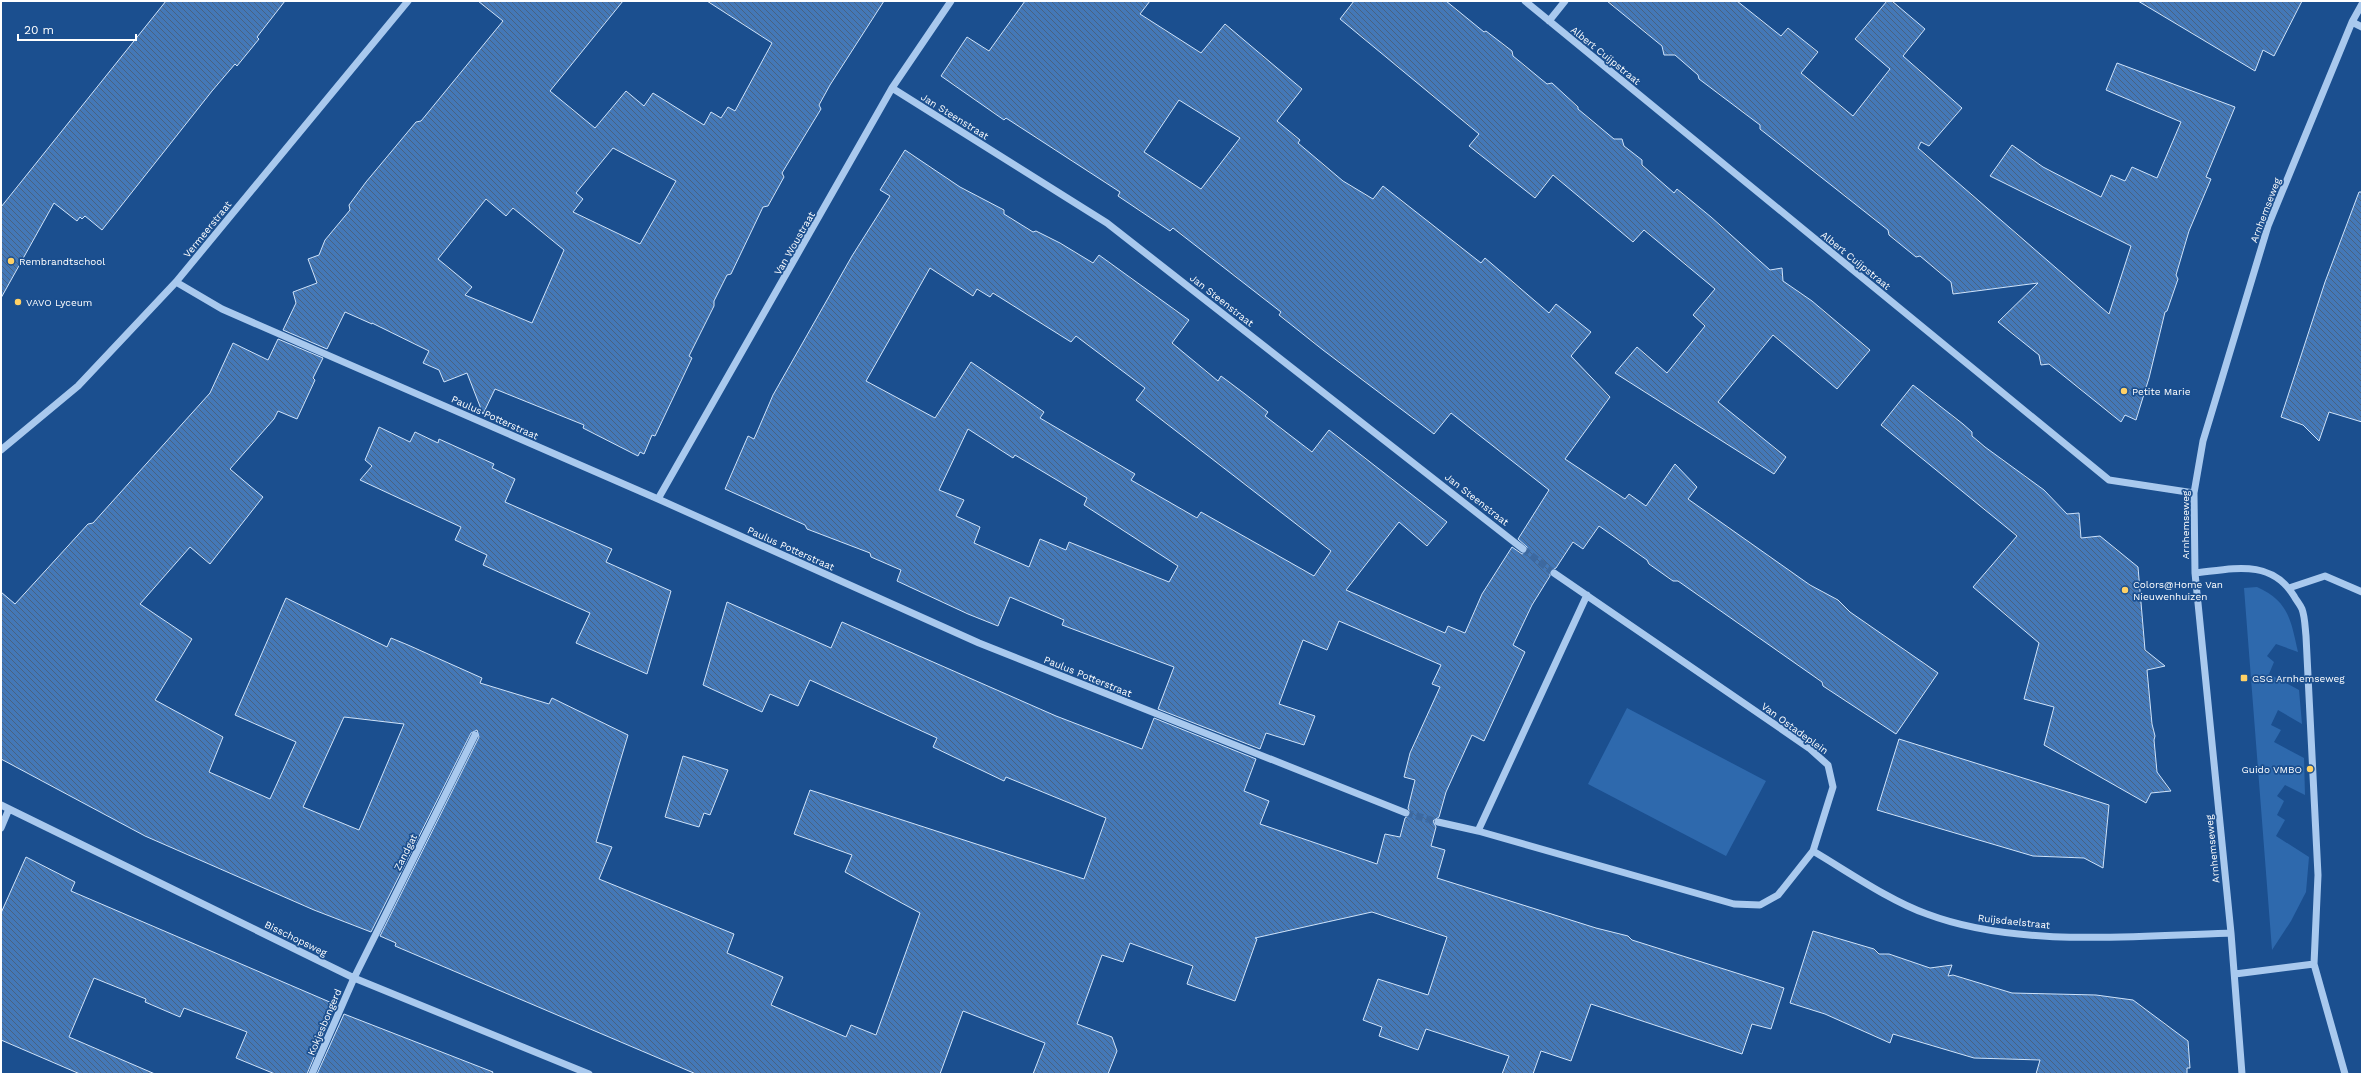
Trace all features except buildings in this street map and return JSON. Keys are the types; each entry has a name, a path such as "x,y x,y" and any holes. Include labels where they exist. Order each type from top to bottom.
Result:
{"street":[{"name":"Vermeerstraat","path":"1,450 78,386 176,282 408,1"},
{"name":"Van Woustraat","path":"658,499 892,88 951,1"},
{"name":"Albert Cuijpstraat","path":"1525,1 2109,480 2194,493"},
{"path":"1549,21 1565,1"},
{"name":"Arnhemseweg","path":"2242,1074 2231,933 2195,573 2194,493 2205,434 2268,226 2352,22 2362,4"},
{"path":"2352,22 2362,27"},
{"name":"Jan Steenstraat","path":"892,88 1107,223 1523,549"},
{"name":"Paulus Potterstraat","path":"176,282 222,309 658,499 979,643 1406,813"},
{"path":"2195,573 2246,567 2259,568 2273,574 2289,588 2302,609 2306,636 2318,875 2314,964 2345,1074"},
{"path":"1438,822 1478,831 1587,595 1554,573"},
{"path":"2289,588 2325,576 2362,592"},
{"name":"Van Ostadeplein","path":"1478,831 1734,904 1760,906 1778,895 1813,851 1833,787 1828,765 1809,748 1587,595"},
{"name":"Zandgat","path":"354,978 475,735"},
{"name":"Bisschopsweg","path":"1,805 354,978 589,1074"},
{"path":"1,828 9,809"},
{"name":"Ruijsdaelstraat","path":"1813,851 1926,914 1970,927 2015,933 2090,937 2231,933"},
{"path":"2234,974 2314,964"},
{"name":"Kokjesbongerd","path":"312,1074 354,978"}],"shaded area":[{"path":"2257,587 2276,599 2287,613 2298,652 2276,644 2267,656 2274,662 2269,674 2299,690 2302,724 2278,710 2271,725 2281,730 2274,742 2304,758 2305,795 2285,785 2277,796 2284,801 2277,815 2285,820 2276,836 2309,857 2306,892 2291,921 2272,950 2244,588"},
{"path":"1627,708 1766,781 1726,856 1588,784"}],"tunnel":[{"path":"1523,549 1554,573"},
{"path":"1406,813 1438,822"}],"place":[{"name":"Rembrandtschool","path":"11,261"},
{"name":"VAVO Lyceum","path":"18,302"},
{"name":"Petite Marie","path":"2124,391"},
{"name":"Colors@Home Van Nieuwenhuizen","path":"2125,590"},
{"name":"GSG Arnhemseweg","path":"2244,678"},
{"name":"Guido VMBO","path":"2310,769"}]}
